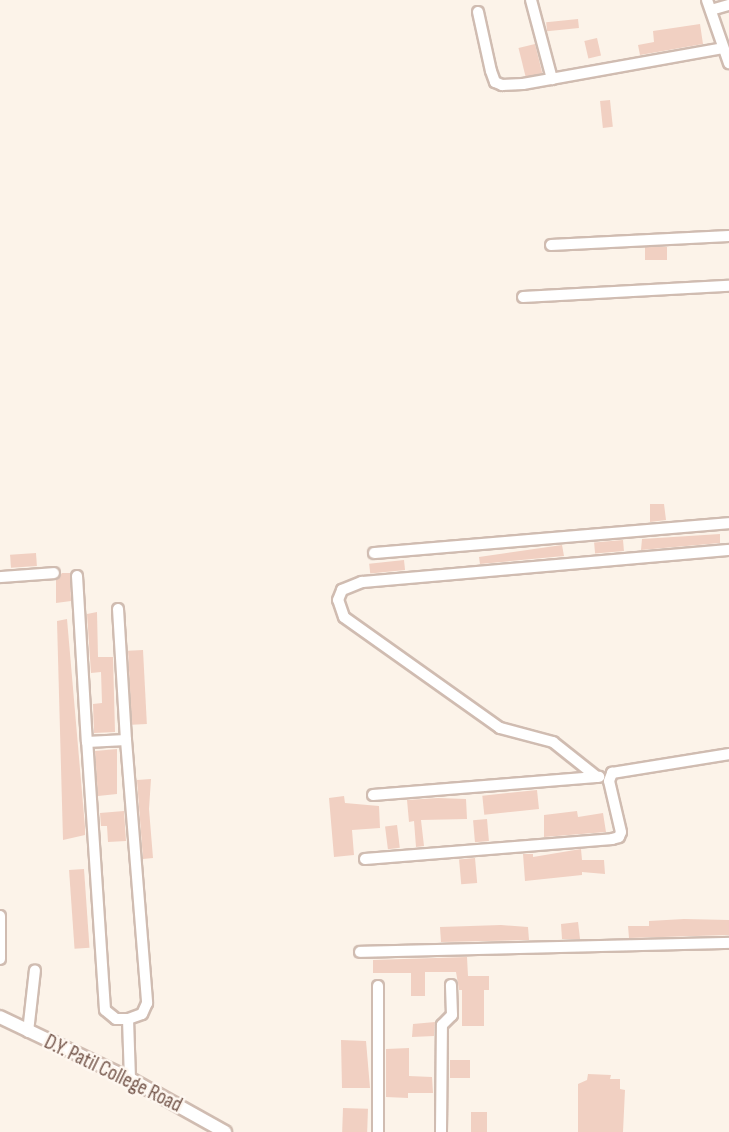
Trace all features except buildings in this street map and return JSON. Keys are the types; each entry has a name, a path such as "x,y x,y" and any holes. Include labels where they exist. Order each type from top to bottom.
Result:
{"street":[{"path":"531,0 552,79"},
{"path":"729,5 709,5 729,61"},
{"path":"478,12 495,82 502,86 723,48"},
{"path":"551,245 729,236"},
{"path":"523,296 729,286"},
{"path":"374,553 729,523"},
{"path":"597,777 553,742 500,728 344,617 338,600 342,590 362,582 729,550"},
{"path":"0,577 54,573"},
{"path":"77,576 105,1010 116,1019 128,1019 142,1014 147,1003 118,609"},
{"path":"87,742 126,740"},
{"path":"373,795 609,776 618,770 729,754"},
{"path":"365,859 619,837 621,832 609,776"},
{"path":"0,915 0,959"},
{"path":"360,952 729,943"},
{"path":"28,1032 35,970"},
{"path":"441,1132 442,1025 452,1015 450,985"},
{"path":"378,986 378,1132"},
{"name":"D.Y. Patil College Road","path":"0,1017 130,1079 225,1132"},
{"path":"128,1019 130,1079"}]}
